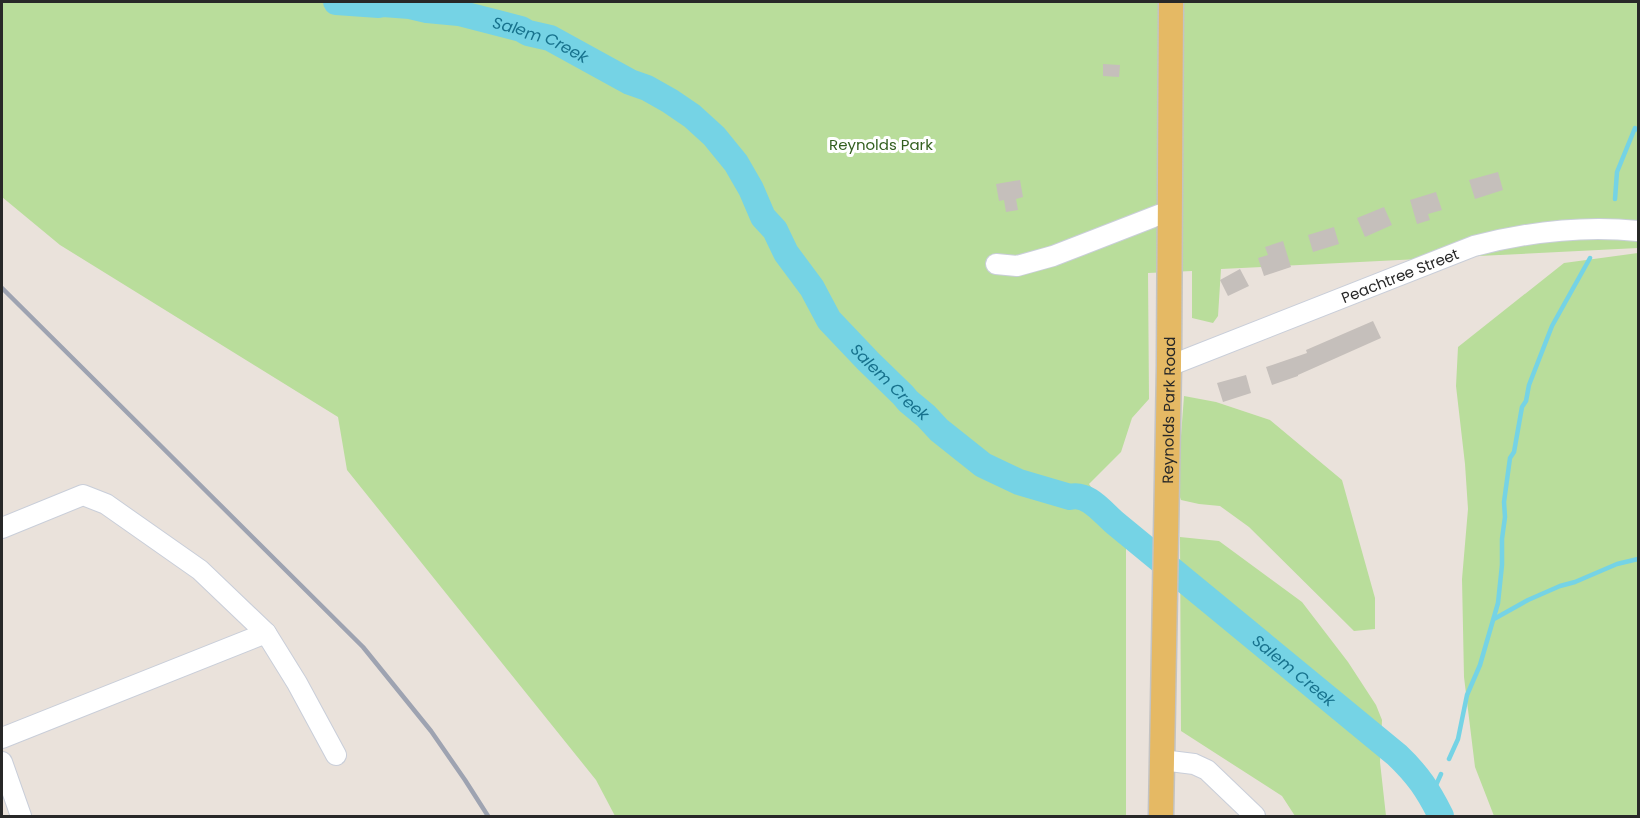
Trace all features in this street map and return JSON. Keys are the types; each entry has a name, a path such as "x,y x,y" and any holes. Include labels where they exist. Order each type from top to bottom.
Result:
{"main road":[{"name":"Reynolds Park Road","path":"1161,816 1169,366 1171,2"}],"street":[{"path":"996,264 1017,266 1053,256 1169,211"},
{"name":"Peachtree Street","path":"1169,366 1474,246 1504,238 1543,232 1610,229 1638,231"},
{"path":"2,528 83,495 106,504 200,570 266,633 297,683 336,755"},
{"path":"2,738 266,633"},
{"path":"1162,760 1194,764 1207,770 1255,816"},
{"path":"2,762 21,816"}],"green space":[{"name":"Reynolds Park","path":"2,2 1638,2 1638,248 1221,269 1218,316 1213,323 1192,318 1192,271 1148,273 1149,399 1132,418 1121,452 1089,484 1126,538 1126,816 615,816 596,780 347,470 338,417 60,245 2,197"},
{"path":"1638,253 1638,816 1494,816 1475,767 1464,677 1462,579 1468,509 1456,386 1458,347 1564,263"},
{"path":"1184,396 1216,402 1270,420 1342,480 1375,598 1375,629 1354,631 1249,527 1220,506 1181,500 1177,489"},
{"path":"1180,537 1219,541 1302,602 1348,662 1376,705 1382,720 1380,762 1386,816 1295,816 1282,796 1181,731"}],"building":[{"path":"1103,64 1120,65 1119,77 1103,76"},
{"path":"1498,172 1503,190 1475,199 1469,180"},
{"path":"1020,180 1023,197 1016,199 1018,210 1006,212 1004,200 999,201 996,184"},
{"path":"1436,192 1442,210 1428,214 1430,220 1417,224 1410,200"},
{"path":"1384,207 1392,225 1365,237 1357,218"},
{"path":"1334,227 1339,244 1313,252 1308,235"},
{"path":"1283,241 1291,267 1264,276 1258,258 1268,255 1265,247"},
{"path":"1240,269 1249,286 1228,296 1220,280"},
{"path":"1373,321 1381,338 1298,376 1272,385 1266,367 1307,353 1306,350"},
{"path":"1246,375 1251,393 1223,402 1217,383"}],"waterway":[{"name":"Salem Creek","path":"336,2 410,6 459,13 550,38 630,82 647,88 692,116 714,136 736,163 763,217 775,230 786,253 812,288 829,320 939,430 983,465 1019,482 1070,497 1077,496 1095,504 1115,523 1397,755 1422,783 1441,816"},
{"path":"1615,199 1617,172 1635,128 1638,130"},
{"path":"1449,759 1458,739 1467,695 1480,665 1498,603 1505,517 1504,502 1510,458 1514,452 1522,407 1552,326 1590,258"},
{"path":"1494,619 1560,586 1617,564 1638,559"},
{"path":"1431,796 1441,774"}],"railway":[{"path":"2,288 363,647 431,731 488,816"}]}
